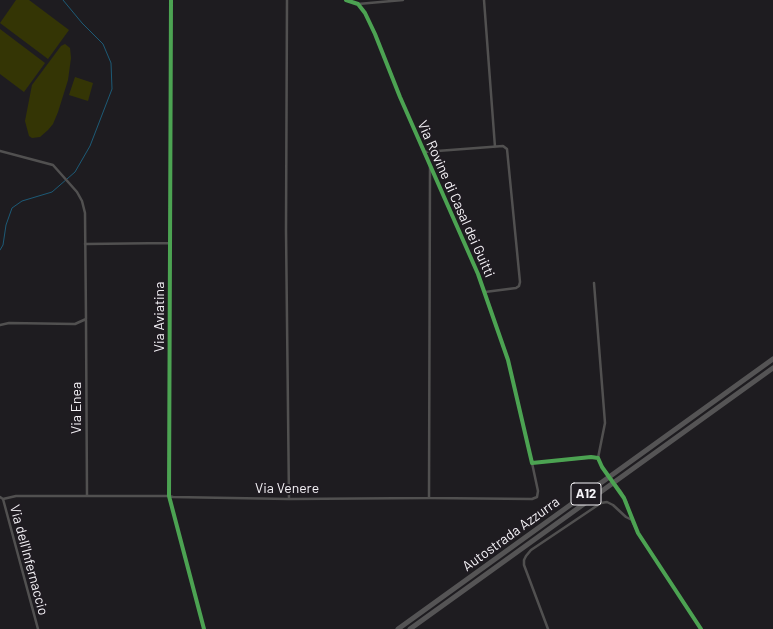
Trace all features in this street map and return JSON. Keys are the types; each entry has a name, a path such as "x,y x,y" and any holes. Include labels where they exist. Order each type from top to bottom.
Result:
{"highway":[{"name":"Autostrada Azzurra","path":"398,629 773,359"},
{"name":"Autostrada Azzurra","path":"410,629 773,368"}],"street":[{"name":"Via Aviatina","path":"171,0 169,496 204,629"},
{"path":"287,0 286,230 289,498"},
{"path":"346,0 358,4 403,0"},
{"path":"484,0 495,147"},
{"name":"Via Rovine di Casal dei Guitti","path":"358,4 375,34 397,90 476,267 508,360 532,463"},
{"path":"424,152 504,146 508,150 520,282 516,288 485,292"},
{"path":"0,151 48,163 61,173 80,196 84,204 86,320 75,324 9,323 0,325"},
{"path":"429,498 430,165"},
{"path":"85,244 170,244"},
{"path":"594,283 605,423 598,458 602,467 626,501 638,533 701,629"},
{"name":"Via Enea","path":"86,320 87,496"},
{"path":"532,463 591,457 598,458"},
{"name":"Via Venere","path":"1,498 16,496 169,496 535,499 538,496 538,488 532,463"},
{"name":"Via dell'Infernaccio","path":"1,498 38,629"},
{"path":"548,629 524,565 526,556 532,550 602,503 606,502 613,505 626,517 632,520"}],"shaded area":[{"path":"16,0 29,0 69,30 48,59 0,23"},
{"path":"0,29 45,63 24,92 0,74"},
{"path":"65,44 70,48 71,58 68,80 58,112 53,124 48,130 40,137 32,138 29,136 25,121 32,85 61,46"},
{"path":"75,77 93,83 88,101 69,95"}],"waterway":[{"path":"0,250 3,245 6,225 12,208 22,201 52,192 75,172 90,146 112,89 111,63 103,44 82,23 63,0"}],"cycle path":[{"path":"171,0 169,496 204,629"},
{"path":"346,0 358,4 365,13 400,97 478,274 508,360 532,463 591,457 598,458 602,467 624,498 638,533 701,629"}]}
